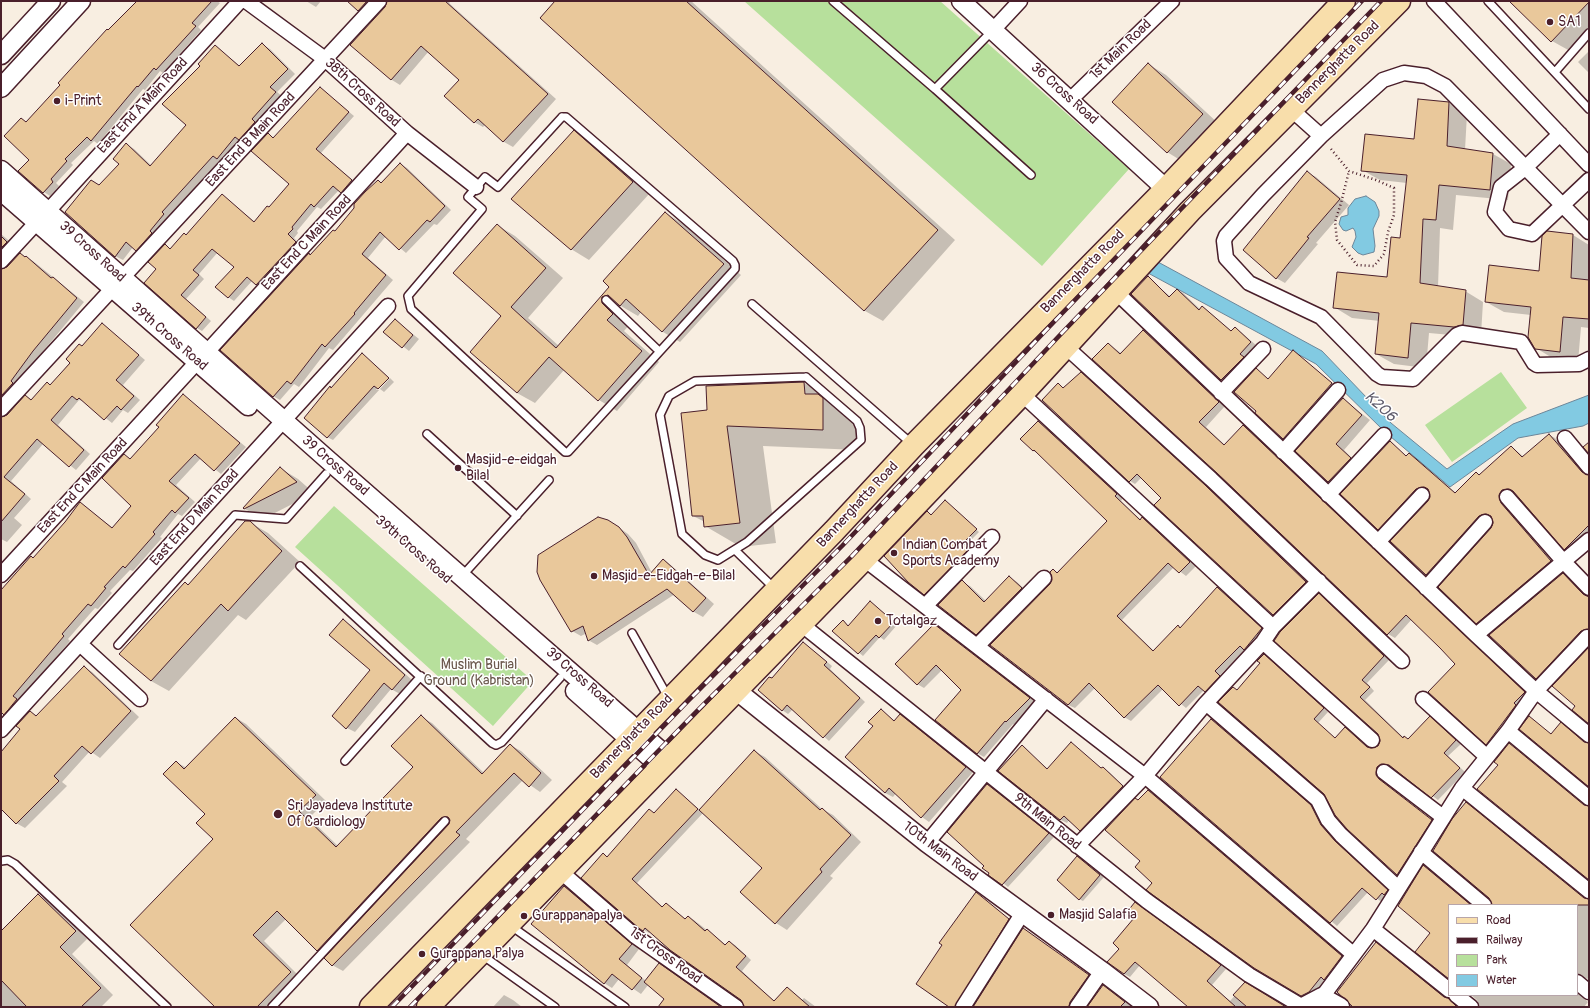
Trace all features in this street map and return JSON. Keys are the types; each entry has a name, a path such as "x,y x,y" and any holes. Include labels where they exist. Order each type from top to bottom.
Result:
{"main road":[{"name":"Bannerghatta Road","path":"371,1007 776,590 914,445 1166,189 1344,1"},
{"name":"Bannerghatta Road","path":"428,1007 737,691 1022,394 1190,211 1399,1"}],"street":[{"path":"1,55 51,1"},
{"path":"1,88 81,1"},
{"name":"East End A Main Road","path":"1,261 240,1"},
{"name":"38th Cross Road","path":"246,1 325,59 407,133 476,187"},
{"name":"East End B Main Road","path":"1,410 379,1"},
{"name":"36 Cross Road","path":"961,1 1166,189"},
{"path":"993,30 1020,1"},
{"name":"1st Main Road","path":"1070,100 1172,1"},
{"path":"1434,1 1589,165"},
{"path":"1589,232 1445,86 1426,76 1415,74 1393,75 1383,80 1321,136 1226,236 1224,241 1226,258 1249,283 1321,317 1377,374 1382,377 1413,379 1457,335 1462,333 1521,342 1537,365 1579,364 1589,359"},
{"path":"1292,110 1321,136"},
{"name":"East End C Main Road","path":"1,574 407,133"},
{"path":"1560,134 1525,168 1501,187 1495,212 1510,229 1532,234 1589,180"},
{"name":"39 Cross Road","path":"1,170 42,217 444,569 462,577 634,735"},
{"path":"1,191 42,217"},
{"path":"1115,291 1476,635 1536,691 1589,735"},
{"name":"East End D Main Road","path":"1,730 388,306"},
{"path":"1065,346 1211,479 1402,661"},
{"path":"1221,393 1263,349"},
{"path":"1283,452 1338,390"},
{"path":"1022,394 1273,627"},
{"name":"39th Cross Road","path":"280,426 326,474 444,569 560,678 634,735 666,763"},
{"path":"1328,495 1384,435"},
{"path":"1566,438 1589,466"},
{"path":"1378,542 1422,495"},
{"path":"1507,497 1589,588"},
{"path":"1426,588 1485,522"},
{"path":"926,605 992,537"},
{"path":"1476,635 1589,540"},
{"path":"864,559 926,605 1145,776 1352,954"},
{"path":"977,646 1044,578"},
{"path":"1077,846 1145,776 1206,702 1263,642 1273,627 1319,581"},
{"name":"9th Main Road","path":"801,624 1147,901 1249,975 1303,1007"},
{"path":"1303,1007 1322,997 1352,954 1372,929 1462,788 1486,756 1508,731 1536,691 1587,637"},
{"path":"1263,642 1372,740"},
{"path":"80,644 140,699"},
{"name":"10th Main Road","path":"737,691 927,843 1149,1007"},
{"path":"927,843 1046,699"},
{"path":"1423,699 1486,756"},
{"path":"1206,702 1318,800 1328,820 1341,835 1398,888"},
{"path":"1508,731 1589,798"},
{"path":"1384,772 1443,817"},
{"path":"1462,788 1589,891"},
{"path":"1421,852 1483,904"},
{"name":"1st Cross Road","path":"560,872 635,936 736,1007"},
{"path":"963,1007 1022,914"},
{"path":"1372,929 1448,989"},
{"path":"1077,1007 1102,971"},
{"path":"1578,983 1589,992"},
{"path":"1457,996 1471,1007"},
{"path":"1322,997 1340,1007"}],"lane":[{"path":"833,1 935,89 1031,175"},
{"path":"1489,2 1589,108"},
{"path":"935,89 993,30"},
{"path":"1555,72 1589,33"},
{"path":"563,116 733,261 735,269 660,351 568,452 561,450 411,309 408,303 408,296 482,209 468,197 476,187 486,177 498,187 563,116"},
{"path":"606,300 660,351"},
{"path":"752,304 914,445"},
{"path":"806,377 857,421 860,428 861,440 747,542 736,550 718,560 705,555 682,534 660,415 669,396 695,381 806,377"},
{"path":"427,434 518,516"},
{"path":"118,645 235,515 286,519 326,474"},
{"path":"462,577 550,480"},
{"path":"736,550 776,590"},
{"path":"300,566 492,743 496,745 502,742 560,678"},
{"path":"632,633 669,699"},
{"path":"345,760 420,676"},
{"path":"272,1007 445,821"},
{"path":"1,861 8,860 15,864 167,1007"},
{"path":"509,924 625,1007"},
{"path":"480,954 554,1007"}],"path":[{"path":"1321,136 1349,171 1394,188 1394,215 1388,232 1384,254 1374,266 1357,265 1337,240 1335,222 1349,171"}],"green space":[{"path":"744,1 940,1 1129,169 1042,266"},
{"path":"1501,372 1527,408 1452,462 1425,425"},
{"name":"Muslim Burial Ground (Kabristan)","path":"334,506 533,681 493,726 295,547"}],"water":[{"path":"1366,196 1375,202 1379,211 1379,216 1373,229 1375,246 1374,252 1363,255 1358,253 1352,247 1356,237 1353,228 1346,231 1343,230 1339,224 1341,217 1348,215 1348,208 1355,199"},
{"path":"1158,262 1322,351 1391,423 1447,469 1513,424 1589,395 1589,423 1583,426 1518,438 1450,487 1384,431 1316,364 1148,273"}],"building":[{"path":"137,1 212,1 192,23 196,26 156,70 154,68 138,87 137,86 91,141 87,137 65,159 67,161 51,179 53,182 43,193 18,171 29,160 4,136 21,118 26,122 60,85 58,83 107,29 108,30"},
{"path":"347,1 367,1 358,11"},
{"path":"387,1 445,1 548,94 503,142 478,119 474,123 444,96 459,80 421,46 391,80 350,45 385,7"},
{"path":"555,1 686,1 938,230 864,311 540,18"},
{"name":"SA1","path":"1509,1 1589,1 1589,2 1551,42"},
{"path":"262,43 288,69 270,87 276,92 252,119 255,122 239,140 235,137 217,159 213,156 162,212 164,214 150,231 152,233 136,251 126,242 115,257 65,212 91,180 99,185 119,164 113,159 126,143 150,166 186,125 162,104 200,66 198,64 215,45 239,66"},
{"path":"1148,63 1203,114 1167,153 1112,102"},
{"path":"320,87 349,112 316,149 352,180 341,193 333,186 314,207 311,204 288,234 296,242 256,285 247,277 228,298 215,287 234,267 212,249 193,270 199,275 181,295 206,317 196,329 144,283 156,269 148,262 165,244 170,249 184,233 186,235 222,194 254,222 267,206 269,207 289,184 251,151 268,133 273,138"},
{"path":"1418,99 1449,102 1447,146 1493,153 1490,190 1439,185 1436,220 1423,219 1420,283 1466,290 1463,325 1454,327 1411,323 1408,358 1375,354 1379,313 1333,308 1337,272 1387,277 1391,237 1400,238 1407,175 1361,171 1365,134 1414,139"},
{"path":"574,130 633,182 571,250 511,199"},
{"path":"400,163 445,206 430,222 427,220 399,250 380,232 362,254 386,275 354,313 355,314 325,347 322,344 291,384 287,381 273,397 220,350 309,253 310,255 333,230 335,231 354,208 354,204 365,192 378,180 381,183"},
{"path":"1307,171 1340,199 1307,237 1309,238 1276,279 1243,250"},
{"path":"665,212 724,264 662,332 626,299 620,306 608,295 602,297 602,303 613,314 607,320 642,351 598,401 549,357 517,393 470,352 501,316 453,273 497,224 546,268 511,307 556,348 609,287 603,281"},
{"path":"1547,231 1573,234 1571,278 1589,280 1589,319 1563,317 1560,352 1535,349 1528,337 1531,307 1485,302 1489,265 1539,271 1542,236"},
{"path":"1,236 7,242 1,248"},
{"path":"20,253 25,257 26,256 51,278 53,277 77,298 33,351 11,381 13,383 1,396 1,269 7,267"},
{"path":"1148,276 1169,297 1177,289 1199,310 1202,306 1231,331 1235,327 1251,342 1240,354 1244,357 1221,380 1131,294"},
{"path":"395,319 413,335 402,348 383,332"},
{"path":"102,323 139,355 116,380 134,396 121,410 117,406 104,420 79,398 77,400 72,396 51,420 84,450 69,467 37,439 4,477 25,494 1,522 1,417 7,415 25,395 31,400 47,382 50,385 70,363 66,359 79,344 82,346"},
{"path":"1143,330 1219,402 1199,422 1224,445 1243,425 1525,692 1514,703 1516,705 1486,745 1428,692 1455,664 1440,648 1406,615 1387,635 1217,473 1092,359 1108,343 1120,354"},
{"path":"1293,350 1332,383 1283,439 1255,413 1256,411 1234,392 1256,368 1268,379"},
{"path":"362,353 389,378 378,389 374,386 327,438 304,418 330,386 331,388"},
{"path":"1081,372 1205,485 1306,582 1273,615 1154,505 1161,498 1137,474 1129,482 1042,400 1058,383 1063,388"},
{"path":"804,382 805,394 818,394 823,398 823,430 727,426 740,523 704,527 703,516 692,516 681,413 707,410 706,386"},
{"path":"183,394 240,443 214,471 195,454 169,481 189,498 175,513 172,510 153,532 155,534 125,568 123,566 104,587 106,588 91,606 88,604 62,634 64,636 13,696 17,699 4,715 1,712 1,590 31,556 33,558 65,522 80,502 112,528 131,506 102,478 124,454 130,459 159,427 156,425"},
{"path":"1343,398 1362,415 1336,444 1351,458 1328,482 1295,451"},
{"path":"1038,421 1117,494 1115,496 1140,520 1142,517 1190,562 1179,573 1168,563 1117,616 1153,651 1178,625 1180,628 1217,587 1262,628 1244,650 1240,646 1215,671 1220,676 1205,692 1198,686 1179,706 1158,685 1124,718 1089,683 1068,705 990,645 1050,584 1052,580 1050,572 1053,569 1057,573 1107,521 1034,450 1033,451 1020,439"},
{"path":"1549,434 1582,472 1589,475 1589,525 1564,550 1513,491 1509,489 1502,490 1499,495 1501,503 1551,561 1476,624 1438,587 1491,528 1493,523 1491,516 1486,514 1479,516 1426,575 1390,541 1428,501 1430,497 1428,489 1424,487 1416,489 1378,530 1340,494 1390,441 1406,456 1409,453 1455,493 1476,472 1479,475 1511,446 1522,457"},
{"path":"1589,442 1589,454 1583,447"},
{"path":"280,467 297,482 244,509 243,508"},
{"path":"945,500 977,529 963,543 969,549 924,595 908,582 884,556 927,511 931,515"},
{"name":"Masjid-e-Eidgah-e-Bilal","path":"598,517 608,520 619,527 627,537 649,575 663,559 706,598 693,612 667,589 588,641 583,626 571,632 540,580 537,572 538,555"},
{"path":"245,521 250,521 282,551 228,611 221,604 151,681 119,654 185,582 188,585"},
{"path":"1563,573 1583,594 1589,597 1589,629 1581,631 1536,679 1489,635"},
{"path":"1009,576 1022,588 976,635 938,605 962,580 984,602"},
{"path":"1319,593 1384,656 1362,680 1370,687 1360,697 1403,738 1404,736 1408,739 1430,716 1456,740 1444,753 1460,768 1431,798 1389,765 1381,764 1377,767 1376,775 1379,779 1432,820 1397,875 1347,829 1335,815 1324,794 1218,702 1233,687 1237,690 1260,663 1257,661 1264,654 1324,708 1314,719 1335,738 1345,727 1367,747 1371,748 1378,746 1380,741 1378,734 1274,641 1280,632"},
{"path":"870,601 894,622 879,638 876,635 858,654 832,631 843,620 848,626"},
{"path":"343,619 405,675 392,690 384,683 346,729 332,716 370,670 329,635"},
{"path":"934,624 1030,698 1006,722 1005,721 977,754 935,720 961,690 936,665 917,685 895,664"},
{"path":"803,642 827,662 824,665 860,698 823,738 787,705 782,711 758,690 769,677 772,678"},
{"path":"1589,647 1589,724 1572,710 1575,706 1552,686"},
{"path":"84,666 131,711 91,754 82,746 54,776 59,781 16,824 1,809 1,752 20,729 16,726 30,711 36,716"},
{"path":"881,709 894,721 900,714 966,767 921,818 889,788 885,793 845,757 873,726 868,722"},
{"path":"421,715 482,774 510,744 541,773 529,787 514,773 456,832 460,835 332,966 324,958 449,824 450,820 448,817 441,818 317,951 277,911 253,935 291,972 257,1007 215,1007 130,925 213,839 196,823 205,814 163,774 176,761 184,769 235,717 316,795 299,811 336,847 413,767 391,746"},
{"path":"1529,716 1551,734 1561,722 1584,742 1589,743 1589,787 1519,729"},
{"path":"1211,719 1311,805 1321,825 1335,841 1388,890 1384,895 1382,893 1376,900 1362,888 1330,923 1160,777"},
{"path":"1071,742 1101,768 1103,767 1123,786 1080,831 1064,816 1060,820 998,771 1022,745 1047,769"},
{"path":"1509,743 1584,805 1589,806 1589,880 1477,789 1498,765 1494,762"},
{"path":"754,750 820,810 822,808 851,835 820,869 822,872 775,924 740,892 762,868 699,810"},
{"path":"987,784 1049,833 1002,885 988,875 989,873 982,868 984,866 947,832"},
{"path":"676,789 698,809 632,879 662,907 666,903 685,919 688,916 705,931 707,929 725,945 729,941 746,956 736,967 774,1001 787,987 810,1007 744,1007 741,1000 670,950 645,928 643,931 640,929 581,878 603,853 607,857 649,809 654,813"},
{"path":"1148,790 1342,956 1324,980 1321,977 1309,992 1301,996 1254,968 1146,890 1152,883 1135,867 1140,861 1105,830 1135,798 1138,800"},
{"path":"1466,802 1584,898 1589,899 1589,905 1492,904 1489,898 1433,851 1452,819"},
{"path":"1077,856 1100,875 1079,900 1057,880"},
{"path":"1423,865 1470,904 1448,904 1448,978 1415,952 1430,933 1398,906"},
{"path":"564,886 632,944 619,959 642,978 632,990 612,974 604,984 531,924"},
{"path":"976,892 1009,919 955,1007 949,1007 916,984 942,945 939,943"},
{"path":"38,894 76,931 60,947 101,988 81,1007 27,1007 1,980 1,931"},
{"path":"1135,902 1221,965 1207,981 1236,1007 1188,1007 1135,962 1124,974 1107,962 1119,949 1113,943 1134,918 1127,912"},
{"path":"1023,928 1089,975 1070,1002 1069,1007 973,1007"},
{"path":"1376,942 1444,997 1448,998 1457,1007 1353,1007 1337,992"},
{"path":"659,963 721,1007 658,1007 664,999 644,982"},
{"path":"1245,982 1286,1007 1247,1007 1233,995"},
{"path":"1103,985 1125,1002 1120,1007 1087,1007"}],"railway":[{"path":"392,1007 685,704 842,546 1050,326 1362,1"},
{"path":"410,1007 695,713 852,556 1060,335 1381,1"}],"place":[{"name":"SA1","path":"1550,22"},
{"name":"i-Print","path":"57,101"},
{"name":"Masjid-e-eidgah Bilal","path":"458,468"},
{"name":"Indian Combat Sports Academy","path":"894,553"},
{"name":"Masjid-e-Eidgah-e-Bilal","path":"594,576"},
{"name":"Totalgaz","path":"878,621"},
{"name":"Sri Jayadeva Institute Of Cardiology","path":"278,814"},
{"name":"Masjid Salafia","path":"1051,915"},
{"name":"Gurappanapalya","path":"524,916"},
{"name":"Gurappana Palya","path":"422,954"}],"water label":[{"name":"K206","path":"1380,407"}]}
